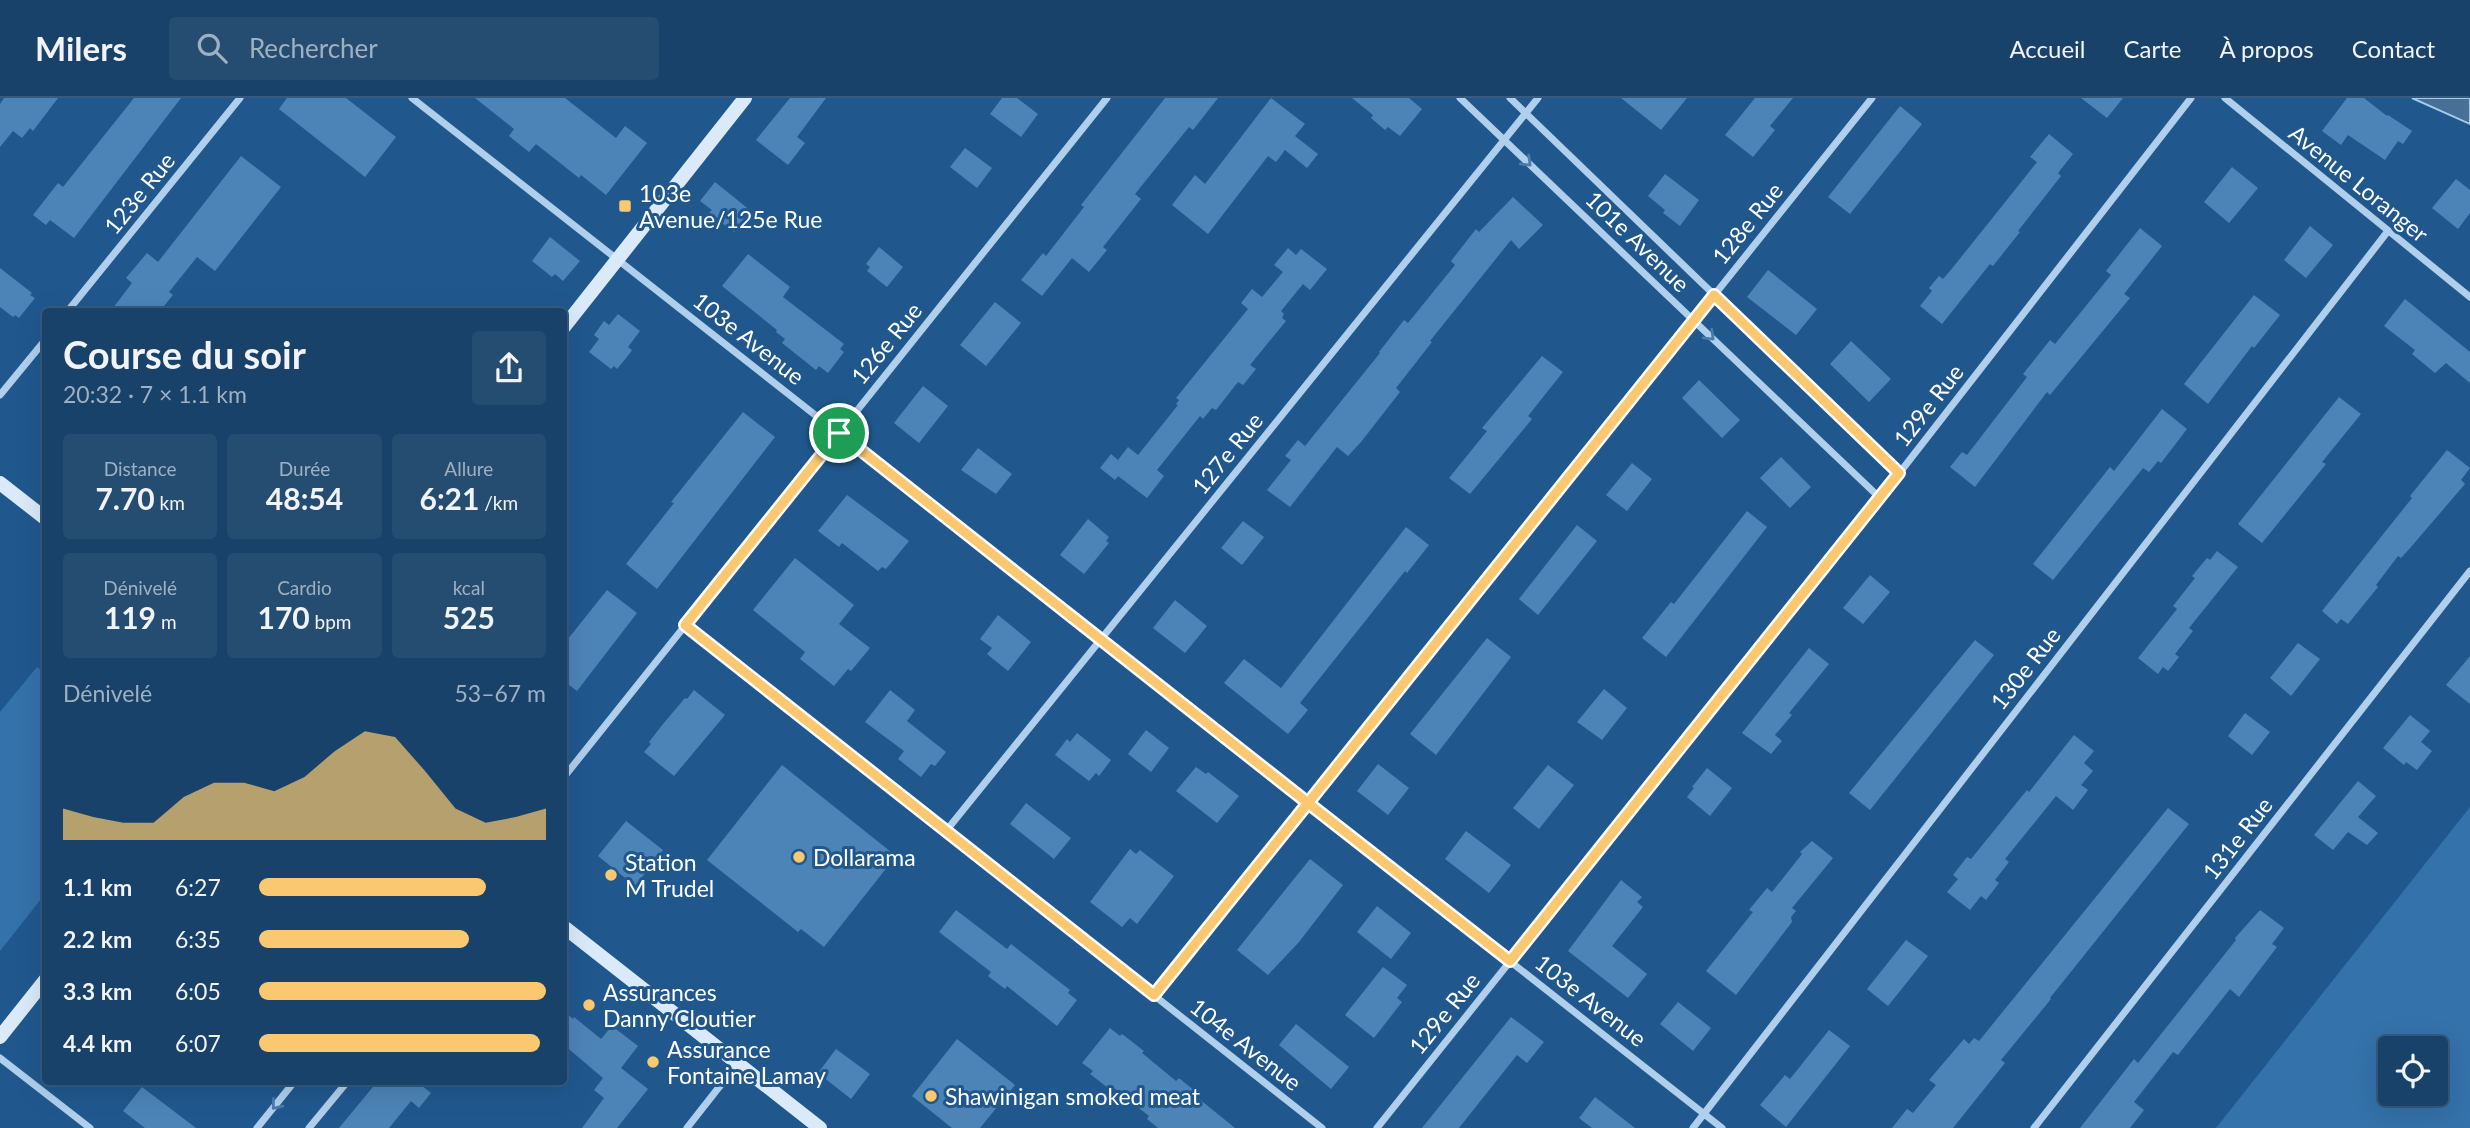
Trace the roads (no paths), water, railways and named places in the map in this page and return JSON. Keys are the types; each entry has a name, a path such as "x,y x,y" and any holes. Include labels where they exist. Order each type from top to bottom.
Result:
{"street":[{"name":"123e Rue","path":"70,308 240,98"},
{"name":"103e Avenue","path":"412,98 1722,1128"},
{"path":"567,323 745,98"},
{"name":"126e Rue","path":"567,772 1107,98"},
{"name":"101e Avenue","path":"1460,98 1880,498"},
{"name":"101e Avenue","path":"1510,98 1899,473"},
{"name":"127e Rue","path":"946,831 1538,98"},
{"name":"128e Rue","path":"1154,995 1872,98"},
{"name":"129e Rue","path":"1377,1128 1880,498 2191,98"},
{"name":"Avenue Loranger","path":"2225,98 2470,297"},
{"name":"130e Rue","path":"1693,1128 2388,231"},
{"path":"0,395 42,343"},
{"path":"0,483 42,516"},
{"name":"131e Rue","path":"2034,1128 2470,571"},
{"name":"104e Avenue","path":"685,625 1322,1128"},
{"path":"567,929 820,1128"},
{"path":"0,1037 42,984"},
{"path":"0,1059 90,1128"},
{"path":"687,1128 737,1063"},
{"path":"257,1128 292,1085"},
{"path":"309,1128 345,1085"}],"place":[{"name":"103e Avenue/125e Rue","path":"625,206"},
{"name":"Dollarama","path":"799,857"},
{"name":"Station M Trudel","path":"611,875"},
{"name":"Assurances Danny Cloutier","path":"589,1005"},
{"name":"Assurance Fontaine Lamay","path":"653,1062"},
{"name":"Shawinigan smoked meat","path":"931,1096"}]}
